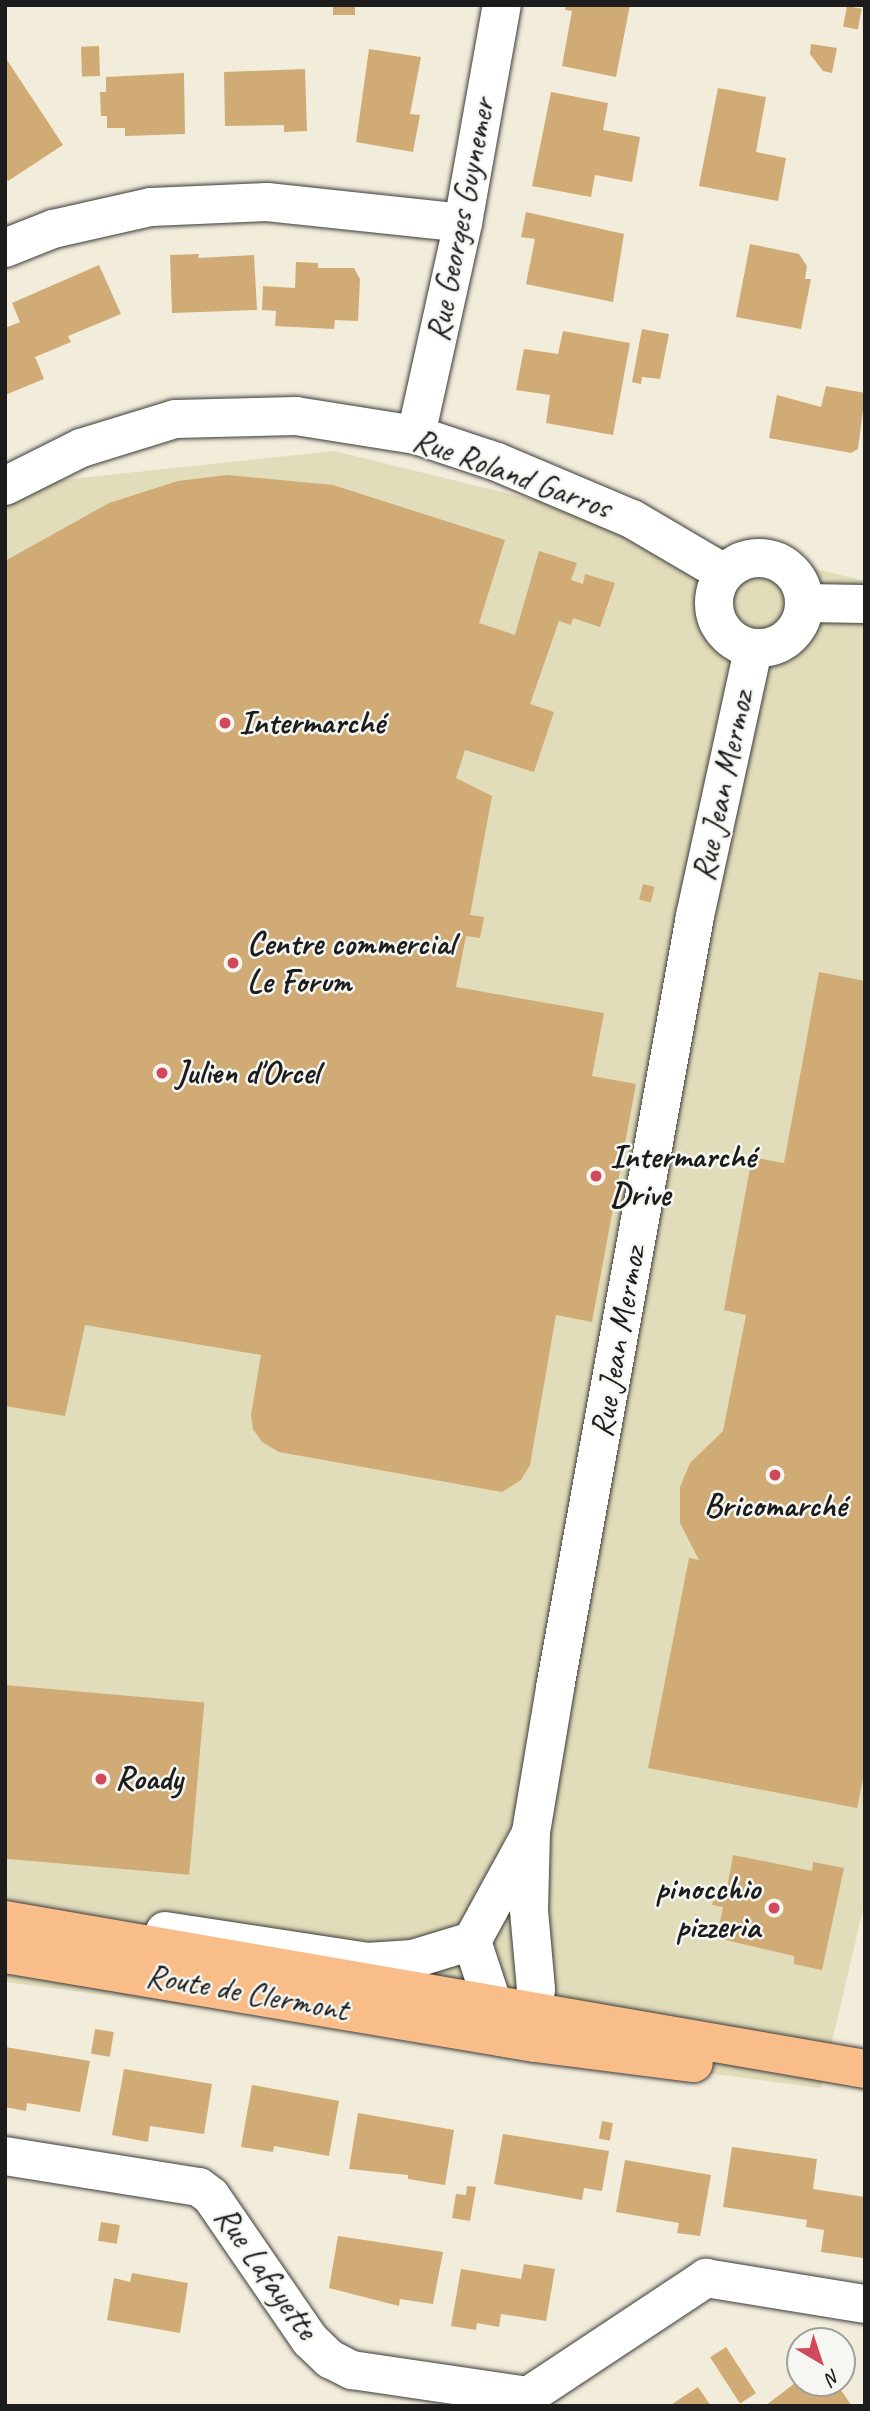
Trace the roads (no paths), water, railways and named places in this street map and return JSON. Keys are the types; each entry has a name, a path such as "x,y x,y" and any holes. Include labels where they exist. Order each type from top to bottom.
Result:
{"main road":[{"name":"Route de Clermont","path":"5,1920 62,1928 512,2022 865,2085"},
{"name":"Route de Clermont","path":"5,1954 865,2069"}],"street":[{"name":"Rue Georges Guynemer","path":"416,435 463,223 502,5"},
{"path":"5,248 53,229 151,207 267,202 463,223"},
{"name":"Rue Roland Garros","path":"5,486 81,448 175,419 296,416 416,435 497,462 632,519 724,573"},
{"path":"764,557 784,565 799,581 805,603 801,622 789,638 772,647 753,649 735,642 717,620 714,591 724,573 742,560 764,557"},
{"path":"805,603 865,604"},
{"name":"Rue Jean Mermoz","path":"512,2022 536,1989 529,1910 531,1832 695,916 753,649"},
{"name":"Rue Jean Mermoz","path":"472,1941 531,1832"},
{"name":"Route de Clermont","path":"62,1928 182,1931 367,1962 413,1959 472,1941"},
{"path":"472,1941 512,2022"},
{"name":"Rue Lafayette","path":"5,2156 199,2187 211,2196 310,2340 330,2359 352,2370 528,2396 706,2278 865,2304"}],"place":[{"name":"Intermarché","path":"225,723"},
{"name":"Centre commercial Le Forum","path":"233,963"},
{"name":"Julien d'Orcel","path":"162,1073"},
{"name":"Intermarché Drive","path":"596,1176"},
{"name":"Bricomarché","path":"775,1475"},
{"name":"Roady","path":"101,1779"},
{"name":"pinocchio pizzeria","path":"774,1908"}]}
